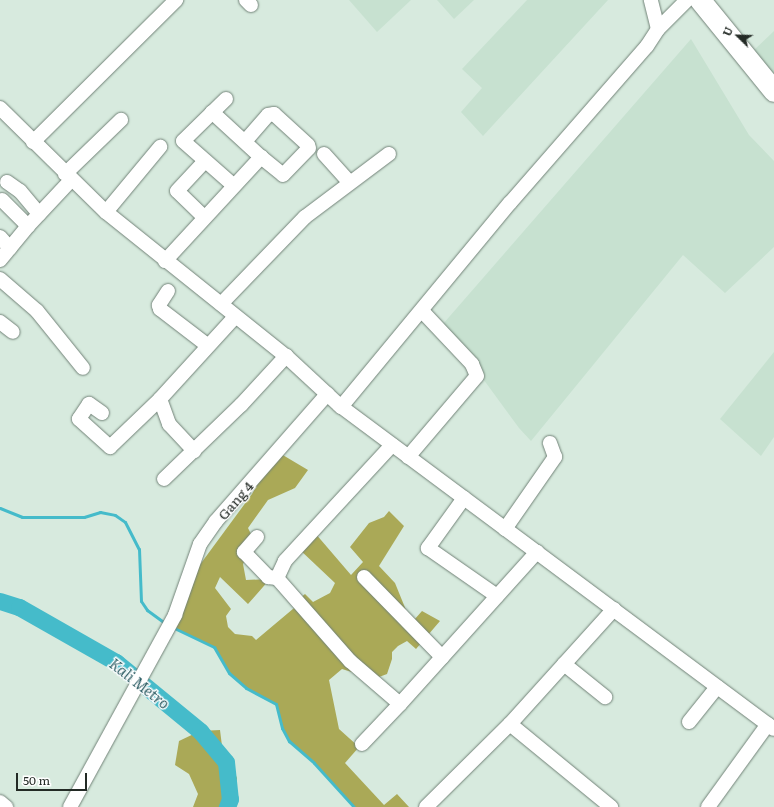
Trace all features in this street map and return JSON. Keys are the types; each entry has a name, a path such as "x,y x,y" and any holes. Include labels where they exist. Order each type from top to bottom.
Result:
{"highway":[{"path":"700,0 774,90"}],"street":[{"path":"33,142 176,0"},
{"path":"651,0 658,29"},
{"name":"Gang 4","path":"70,807 171,622 200,544 216,522 422,311 512,201 623,74 658,29 687,0"},
{"path":"226,99 183,140 204,161 233,185"},
{"path":"0,108 68,177 106,212 165,261 286,356 334,401 408,458 771,726 708,807"},
{"path":"212,112 283,175 309,146 276,115 271,114 245,141"},
{"path":"0,260 68,177 120,120"},
{"path":"106,212 160,147"},
{"path":"324,154 349,182"},
{"path":"221,304 288,233 349,182 389,154"},
{"path":"165,261 233,185 261,157"},
{"path":"204,161 177,191 204,217"},
{"path":"7,182 20,190 39,214"},
{"path":"2,200 28,226"},
{"path":"0,237 10,248"},
{"path":"0,279 37,311 83,368"},
{"path":"168,292 159,306 160,309 207,345"},
{"path":"408,458 477,376 472,364 422,311"},
{"path":"102,414 89,404 79,419 110,447 160,399 207,345 235,317"},
{"path":"0,322 13,332"},
{"path":"164,479 194,451 286,356"},
{"path":"160,399 169,424 194,451"},
{"path":"505,529 555,457 556,453 550,443"},
{"path":"276,578 285,561 392,445"},
{"path":"464,498 428,548 497,596"},
{"path":"257,537 244,552 268,577 276,578 350,661 400,704"},
{"path":"362,744 537,552"},
{"path":"364,577 442,657"},
{"path":"426,807 510,724 614,609"},
{"path":"564,664 604,697"},
{"path":"689,722 717,687"},
{"path":"510,724 611,807"},
{"path":"0,802 6,807"}],"shaded area":[{"path":"349,0 411,0 377,32"},
{"path":"437,0 474,0 454,19"},
{"path":"527,0 608,0 483,136 461,112 482,88 462,69"},
{"path":"774,31 774,85 748,56"},
{"path":"691,39 749,135 774,161 774,247 725,293 683,255 531,441 519,428 443,324"},
{"path":"774,352 774,437 761,456 720,419"},
{"path":"276,451 308,470 295,488 268,500 248,528 255,542 243,564 246,580 270,579 248,604 220,577 215,588 231,609 226,616 228,627 235,634 252,636 256,640 300,603 295,602 305,594 313,602 330,593 335,583 299,549 315,533 351,575 363,562 350,547 369,523 384,517 389,511 404,526 379,566 395,583 408,615 414,620 422,611 440,621 416,649 407,641 398,646 392,652 392,659 387,674 379,677 358,674 342,669 329,680 339,729 359,747 345,763 384,805 397,794 409,807 354,807 314,763 289,741 282,728 276,704 246,688 229,673 214,647 169,625 199,566 252,494"},
{"path":"220,730 222,746 237,778 234,802 231,807 193,807 198,794 189,774 175,765 179,741 200,731"}],"waterway":[{"path":"0,508 22,517 84,517 100,512 115,515 125,522 139,549 141,601 147,610 165,623"},
{"name":"Kali Metro","path":"0,601 19,607 116,662 200,731 226,762 230,799 227,807"},
{"path":"172,627 214,647 229,673 246,688 276,704 282,728 289,741 314,763 354,807"}]}
